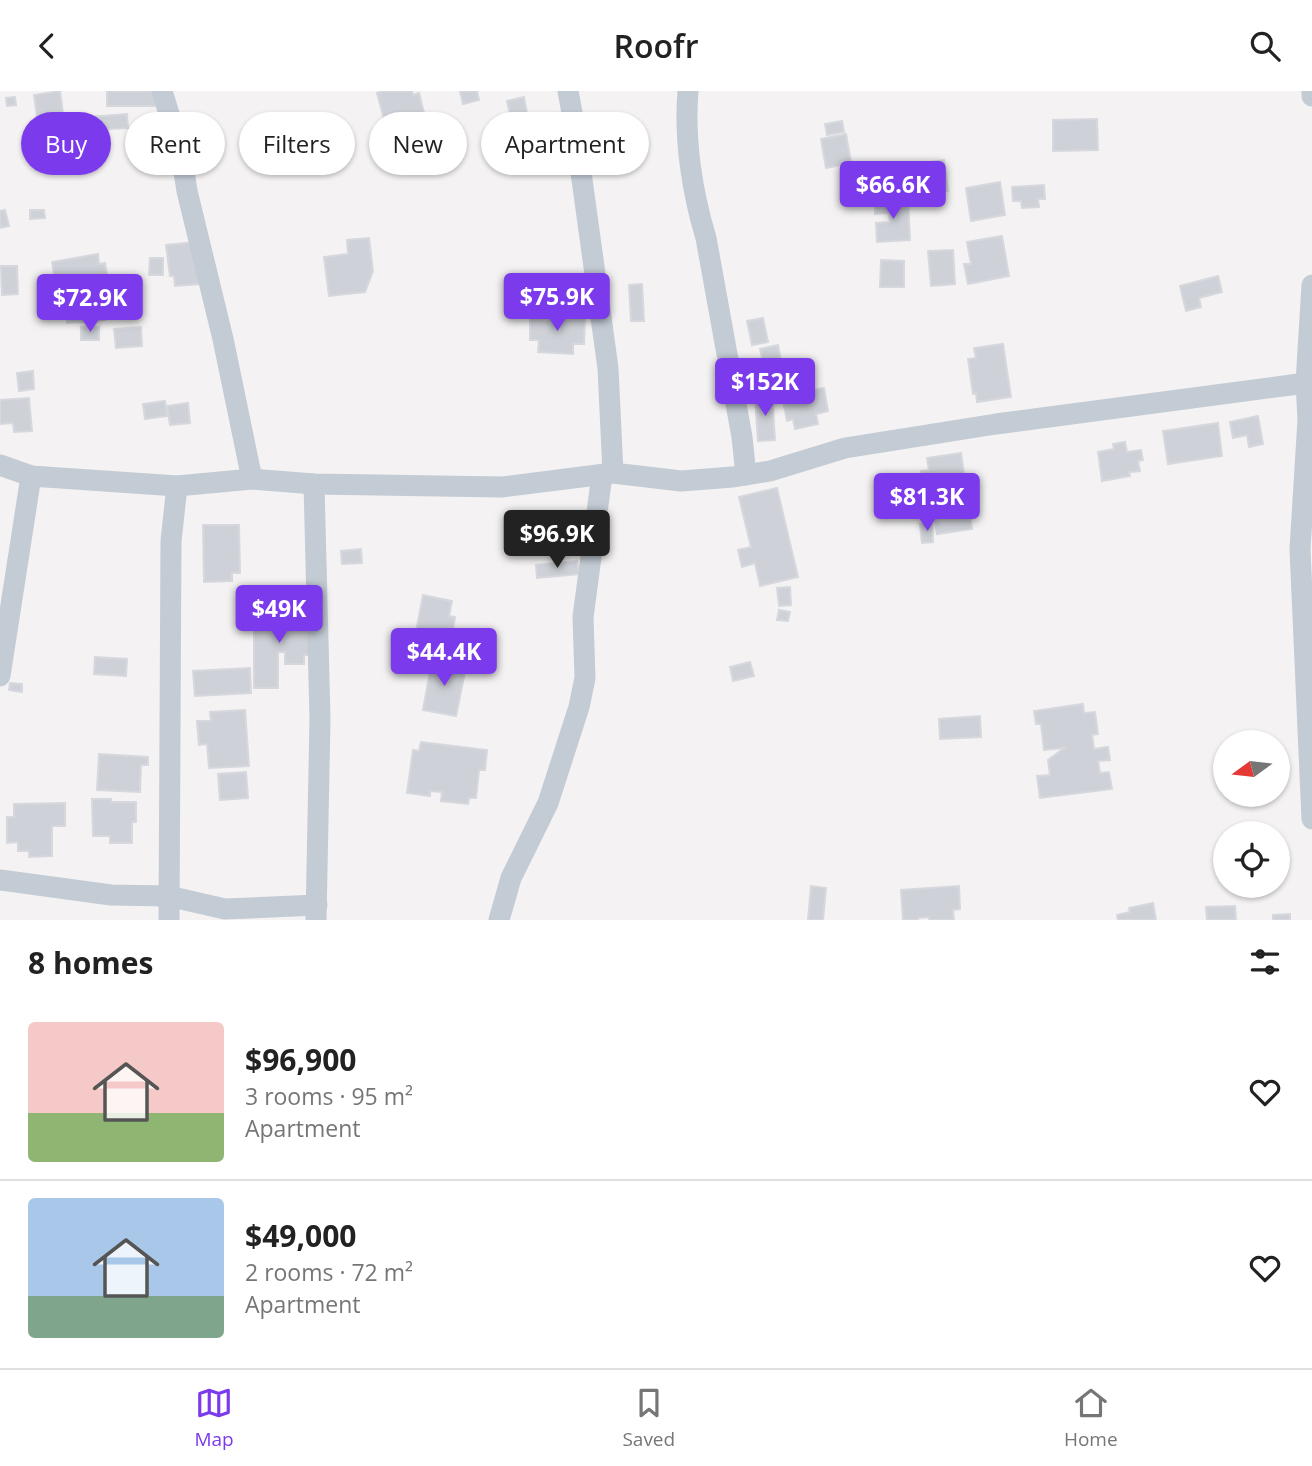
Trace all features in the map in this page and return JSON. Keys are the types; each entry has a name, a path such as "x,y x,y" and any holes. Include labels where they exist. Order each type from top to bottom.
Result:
{"street":[{"path":"162,91 181,153 187,191 223,339 252,479"},
{"path":"499,920 511,878 548,803 579,707 586,678 583,617 608,474 608,368 568,91"},
{"path":"688,91 686,118 698,213 706,239 742,437 746,475"},
{"path":"1312,91 1312,96"},
{"path":"1312,285 1300,549 1312,819"},
{"path":"0,465 31,476 177,486 252,479 314,484 502,487 608,474 681,481 770,471 845,448 1308,376"},
{"path":"0,676 31,476"},
{"path":"0,880 111,895 167,896 225,909 317,913 320,719 314,484"},
{"path":"169,920 167,896 172,541 177,486"}],"building":[{"path":"60,91 63,112 36,112 34,95"},
{"path":"107,91 156,91 156,106 107,106"},
{"path":"460,91 477,91 479,100 463,104"},
{"path":"377,93 419,93 424,112 382,112"},
{"path":"15,97 16,105 7,106 6,98"},
{"path":"524,97 527,112 510,112 507,101"},
{"path":"125,114 125,128 111,129 111,115"},
{"path":"1097,119 1098,150 1053,151 1053,120"},
{"path":"842,121 844,132 827,135 825,124"},
{"path":"846,134 851,163 826,168 821,139"},
{"path":"944,160 948,191 918,194 914,164"},
{"path":"1000,182 1005,215 971,221 966,188"},
{"path":"1044,185 1045,199 1038,199 1039,207 1022,208 1021,201 1013,201 1012,187"},
{"path":"908,200 910,240 877,242 876,223 890,222 889,213 875,214 875,202"},
{"path":"5,210 9,226 0,228 0,211"},
{"path":"30,210 44,210 45,218 30,219"},
{"path":"1002,236 1009,276 968,284 964,264 971,264 967,242"},
{"path":"369,238 373,271 365,292 329,296 324,257 348,254 347,240"},
{"path":"196,242 200,284 175,286 174,276 170,276 166,245"},
{"path":"953,250 955,284 931,286 928,251"},
{"path":"98,254 99,264 105,263 108,282 98,284 100,293 58,299 52,262"},
{"path":"150,258 163,258 163,275 149,275"},
{"path":"881,260 904,261 904,287 880,287"},
{"path":"1,266 17,266 18,294 2,295"},
{"path":"1218,276 1222,292 1199,298 1201,307 1186,311 1180,286"},
{"path":"642,284 644,321 631,321 629,285"},
{"path":"110,295 111,306 87,308 86,296"},
{"path":"104,309 105,320 67,323 67,310"},
{"path":"530,315 585,317 584,344 573,344 573,354 538,352 539,340 530,340"},
{"path":"763,318 768,342 752,345 747,321"},
{"path":"81,327 99,327 99,340 81,340"},
{"path":"141,327 142,346 116,348 114,329"},
{"path":"1003,344 1011,397 977,402 976,393 973,394 968,359 976,358 974,348"},
{"path":"778,345 781,361 764,365 760,349"},
{"path":"804,360 808,373 780,379 777,366"},
{"path":"762,366 764,377 755,379 752,368"},
{"path":"33,371 34,389 19,391 17,373"},
{"path":"824,388 828,411 816,414 818,424 795,429 793,419 787,421 782,396"},
{"path":"772,395 775,440 758,441 755,396"},
{"path":"29,398 32,431 14,432 13,423 0,424 0,400"},
{"path":"165,401 167,416 145,419 143,404"},
{"path":"188,403 190,423 170,425 167,406"},
{"path":"1258,416 1263,444 1249,447 1247,435 1233,438 1230,422"},
{"path":"1218,423 1222,456 1168,464 1163,431"},
{"path":"1125,442 1127,452 1141,450 1143,460 1138,461 1140,471 1129,472 1130,476 1102,481 1098,452 1114,449 1113,444"},
{"path":"961,453 972,529 937,534 930,490 924,491 921,471 929,470 927,458"},
{"path":"777,488 798,577 760,586 755,563 742,567 738,550 751,547 739,497"},
{"path":"932,523 933,542 922,543 920,524"},
{"path":"203,525 239,525 240,573 232,573 232,581 204,582"},
{"path":"361,549 362,563 342,564 341,551"},
{"path":"577,561 579,574 537,578 536,565"},
{"path":"790,587 791,605 779,606 777,588"},
{"path":"423,595 452,601 449,616 455,617 453,630 447,629 445,638 416,632"},
{"path":"779,610 790,612 788,621 777,620"},
{"path":"254,614 310,614 310,655 304,655 304,664 285,664 285,652 278,652 278,688 254,688"},
{"path":"95,657 127,659 126,676 94,674"},
{"path":"432,660 466,667 456,716 423,710"},
{"path":"750,662 754,676 733,681 730,667"},
{"path":"250,668 251,693 195,696 193,671"},
{"path":"10,683 22,684 22,692 9,690"},
{"path":"1083,704 1084,713 1095,712 1098,734 1092,735 1094,749 1108,747 1110,760 1098,761 1100,773 1109,772 1112,789 1040,798 1037,776 1050,775 1048,760 1064,748 1044,750 1041,724 1036,724 1034,711"},
{"path":"245,710 249,766 209,768 207,744 199,745 197,721 211,721 210,712"},
{"path":"980,716 981,737 940,739 939,719"},
{"path":"421,742 487,750 485,770 479,770 476,798 469,798 468,804 441,801 442,792 430,791 430,796 407,793 413,750 419,751"},
{"path":"99,754 148,757 148,765 141,765 140,792 97,790"},
{"path":"246,772 248,798 220,800 218,774"},
{"path":"92,799 136,802 132,843 110,843 110,836 93,836"},
{"path":"65,803 65,826 52,826 52,856 29,857 29,851 18,851 18,842 7,843 7,817 14,817 14,804"},
{"path":"811,886 826,888 823,920 808,920"},
{"path":"959,886 960,909 953,910 954,920 929,920 929,917 903,920 901,890"},
{"path":"1153,903 1156,920 1118,920 1117,915 1130,912 1129,908"},
{"path":"1235,906 1236,920 1207,920 1206,907"},
{"path":"1290,914 1290,920 1273,920 1273,915"}]}
